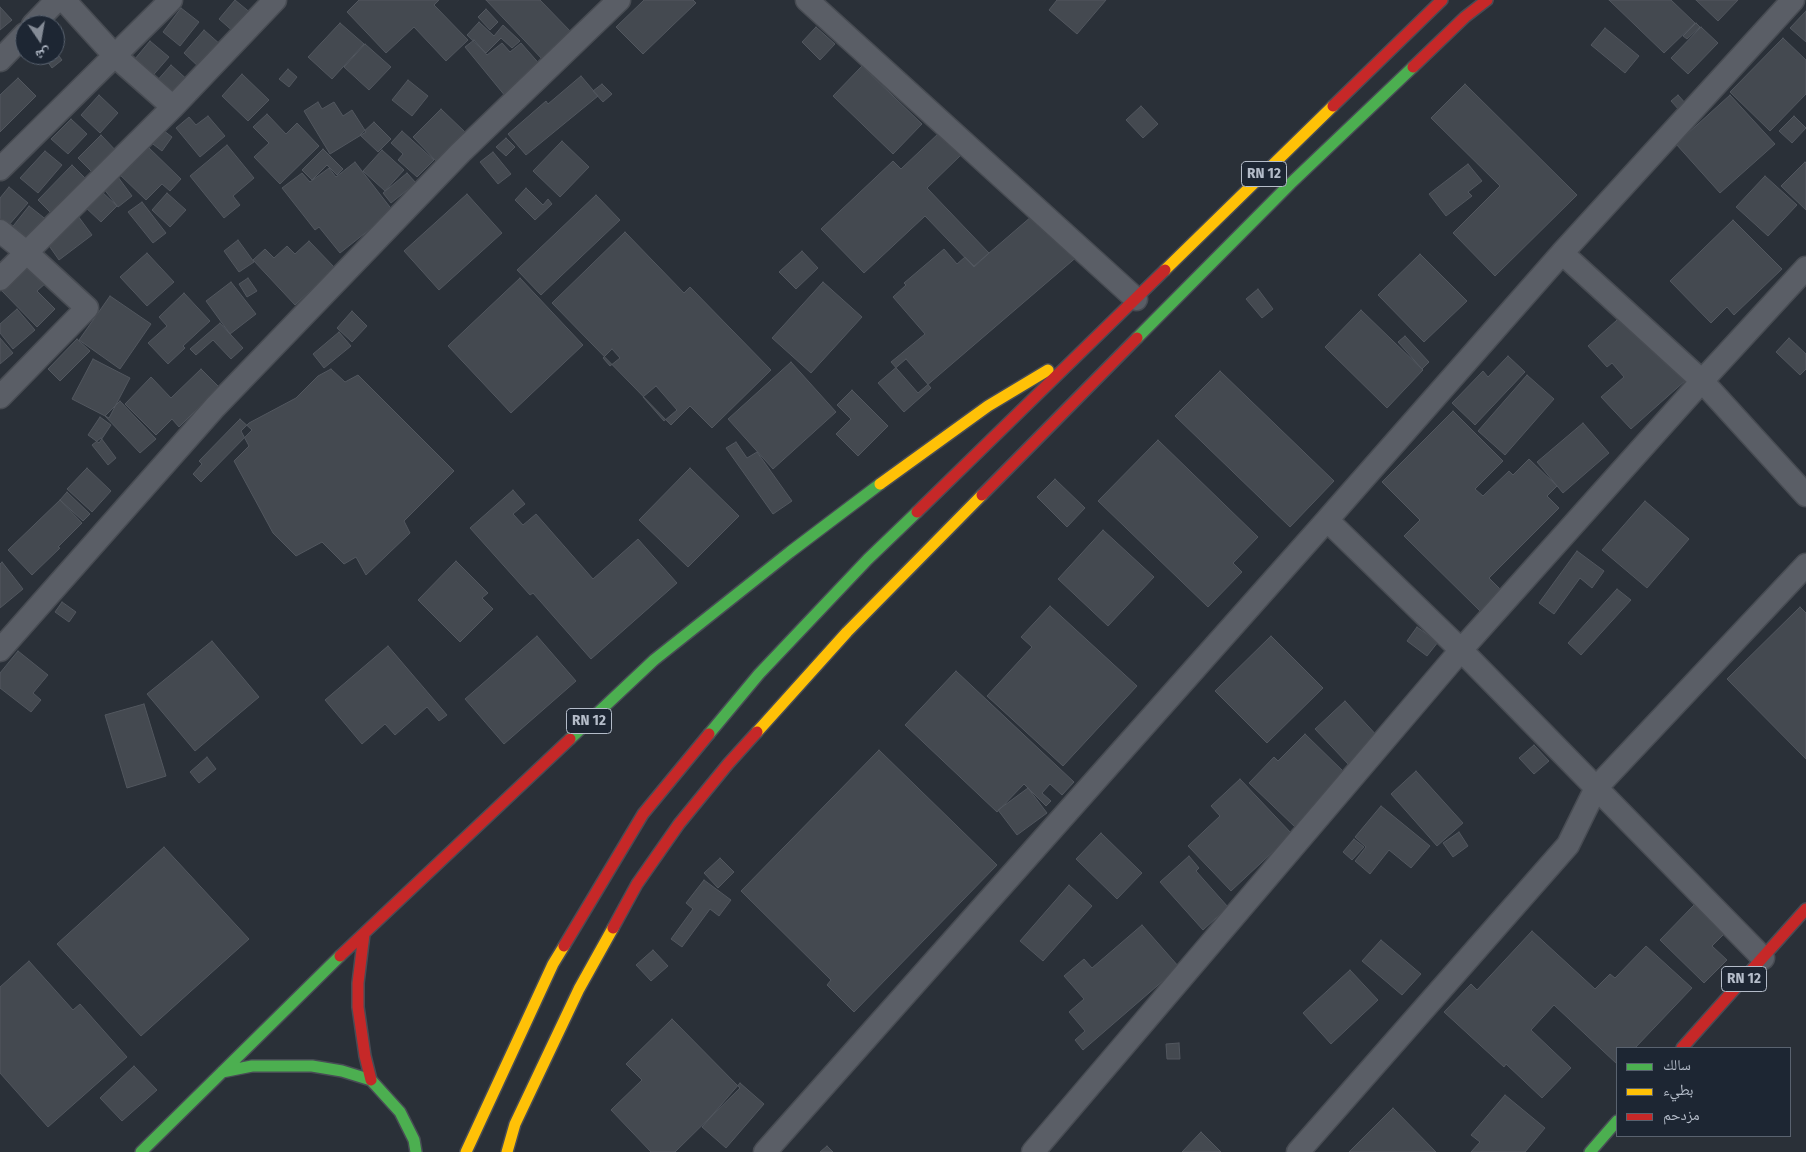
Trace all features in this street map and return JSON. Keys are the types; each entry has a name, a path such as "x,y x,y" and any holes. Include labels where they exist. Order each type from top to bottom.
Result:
{"main road":[{"name":"RN 12","path":"141,1152 301,993 654,660 790,552 988,406 1086,348 1442,0"},
{"path":"507,1152 516,1124 579,990 637,884 679,824 728,764 847,632 1284,190 1465,18 1487,0"},
{"path":"466,1152 553,964 643,814 760,674 868,559 1086,348"},
{"name":"RN 12","path":"1683,1047 1806,909"},
{"path":"364,934 358,983 358,1007 364,1056 371,1080"},
{"path":"222,1072 252,1066 282,1064 342,1071 371,1080 400,1112 414,1140 416,1152"},
{"path":"1590,1152 1616,1122"}],"street":[{"path":"43,15 57,0"},
{"path":"64,0 115,56 173,107"},
{"path":"0,169 171,0"},
{"path":"0,279 173,107 275,0"},
{"path":"0,650 215,406 460,153 619,0"},
{"path":"807,0 1136,299"},
{"path":"765,1152 1562,253 1793,0"},
{"path":"0,60 15,44"},
{"path":"0,231 26,252 86,308 0,397"},
{"path":"1562,253 1702,381 1806,496"},
{"path":"1033,1152 1460,650 1806,268"},
{"path":"1327,520 1460,650 1763,958"},
{"path":"1298,1152 1568,845 1596,788 1806,565"}],"building":[{"path":"235,0 252,14 235,33 219,19"},
{"path":"359,0 439,0 434,5 468,40 446,61 414,27 386,53 347,12"},
{"path":"486,0 540,0 572,33 543,60"},
{"path":"644,0 693,0 696,3 643,54 616,27"},
{"path":"1057,0 1106,0 1077,34 1049,10"},
{"path":"1609,0 1671,0 1695,23 1664,53"},
{"path":"1696,0 1738,0 1718,21"},
{"path":"0,7 12,20 0,30"},
{"path":"181,8 199,22 180,46 163,32"},
{"path":"486,9 498,22 490,30 478,17"},
{"path":"1806,11 1806,42 1790,28"},
{"path":"479,22 494,36 503,25 520,41 512,48 501,38 486,53 467,35"},
{"path":"340,23 364,44 332,79 308,57"},
{"path":"1696,23 1700,27 1687,39 1683,36"},
{"path":"816,27 835,44 820,60 802,42"},
{"path":"1701,27 1718,43 1688,74 1671,58"},
{"path":"1605,28 1639,56 1625,73 1591,45"},
{"path":"204,30 221,45 201,69 184,53"},
{"path":"1783,38 1806,60 1806,94 1770,131 1730,92"},
{"path":"474,40 487,55 502,43 510,52 521,43 542,67 506,97 465,47"},
{"path":"150,41 169,57 149,80 129,66"},
{"path":"365,44 391,67 369,90 344,67"},
{"path":"171,65 190,82 174,100 155,83"},
{"path":"862,66 922,124 893,154 833,96"},
{"path":"288,69 297,77 289,87 279,79"},
{"path":"242,74 269,100 248,121 222,96"},
{"path":"581,76 598,96 526,155 508,134 546,101 548,104"},
{"path":"18,78 36,96 0,132 0,95"},
{"path":"408,80 428,96 412,116 392,100"},
{"path":"602,84 612,94 603,102 593,91"},
{"path":"1465,84 1577,195 1495,276 1453,233 1500,186 1431,118"},
{"path":"99,95 118,113 100,133 81,115"},
{"path":"1678,95 1687,105 1680,111 1671,101"},
{"path":"1730,95 1775,144 1720,193 1676,144"},
{"path":"318,102 322,109 334,102 343,116 352,110 366,132 330,154 304,111"},
{"path":"1141,106 1158,124 1143,138 1126,120"},
{"path":"441,109 466,133 437,162 413,137"},
{"path":"267,114 286,134 297,123 319,146 280,184 254,157 269,143 253,127"},
{"path":"208,116 225,136 200,157 176,128 189,117 196,125"},
{"path":"1794,116 1806,128 1792,143 1779,131"},
{"path":"71,119 87,134 68,154 51,139"},
{"path":"374,122 391,139 378,152 360,135"},
{"path":"159,127 172,137 162,151 149,141"},
{"path":"402,131 434,160 417,177 398,160 403,154 391,143"},
{"path":"940,132 961,155 927,188 989,253 974,267 925,216 864,273 821,229 893,161 901,169"},
{"path":"101,135 121,156 98,178 78,158"},
{"path":"506,138 515,147 506,156 496,147"},
{"path":"562,141 589,167 560,197 533,171"},
{"path":"146,145 181,179 170,191 162,184 146,200 118,173"},
{"path":"227,145 254,178 233,196 240,205 224,218 190,176"},
{"path":"323,149 343,169 337,175 327,165 312,180 302,170"},
{"path":"382,150 404,170 385,191 363,171"},
{"path":"45,151 62,165 38,193 20,178"},
{"path":"493,152 511,174 498,184 480,162"},
{"path":"355,162 393,211 340,253 319,227 315,230 282,188 302,173 310,182 329,168 336,177"},
{"path":"1806,163 1806,210 1781,186"},
{"path":"1468,164 1482,181 1468,192 1472,196 1446,216 1429,194"},
{"path":"72,165 90,183 56,218 38,200"},
{"path":"115,173 132,196 118,207 100,184"},
{"path":"407,173 416,183 391,203 383,193"},
{"path":"1765,176 1797,205 1768,236 1736,207"},
{"path":"9,187 28,203 8,226 0,220 0,198"},
{"path":"526,188 543,205 548,199 552,204 535,220 515,200"},
{"path":"100,190 117,206 101,222 84,206"},
{"path":"167,193 186,210 170,227 152,210"},
{"path":"467,194 502,233 439,290 404,251"},
{"path":"596,195 620,220 541,295 517,270"},
{"path":"142,202 166,233 153,243 128,212"},
{"path":"29,206 48,221 28,245 10,230"},
{"path":"1039,210 1079,255 918,393 891,362 925,334 893,297 906,285 904,283 944,249 957,264 965,257 974,266"},
{"path":"78,216 92,235 59,260 45,240"},
{"path":"1733,220 1782,269 1734,315 1727,307 1711,323 1670,281"},
{"path":"625,232 684,293 690,287 771,370 712,428 690,406 671,425 552,303"},
{"path":"238,240 254,262 239,272 224,251"},
{"path":"309,241 335,268 295,305 253,260 265,249 274,258 287,246 295,254"},
{"path":"802,251 818,268 796,289 779,272"},
{"path":"147,253 174,282 147,306 120,277"},
{"path":"1420,254 1467,301 1424,342 1378,295"},
{"path":"29,264 47,282 37,291 55,309 37,327 2,291"},
{"path":"248,278 257,291 247,297 239,284"},
{"path":"520,278 583,345 511,413 448,346"},
{"path":"231,282 256,314 230,334 206,301"},
{"path":"823,282 862,317 811,373 772,338"},
{"path":"1258,289 1273,309 1262,318 1246,299"},
{"path":"184,293 210,321 183,346 185,348 168,364 148,343 167,326 159,317"},
{"path":"110,296 151,324 120,369 79,340"},
{"path":"17,309 35,330 13,349 0,333 0,324"},
{"path":"1361,310 1423,370 1387,408 1325,347"},
{"path":"352,311 367,326 352,342 337,328"},
{"path":"1626,312 1686,380 1631,429 1601,397 1624,377 1612,363 1607,367 1588,346"},
{"path":"220,323 243,348 231,359 213,340 196,355 190,349"},
{"path":"339,332 351,346 324,368 313,354"},
{"path":"1405,336 1429,362 1422,369 1398,342"},
{"path":"0,338 13,353 0,364"},
{"path":"1789,338 1806,354 1806,369 1800,375 1776,352"},
{"path":"77,339 90,351 60,381 48,369"},
{"path":"612,349 620,358 610,366 603,358"},
{"path":"1508,356 1525,372 1475,425 1452,403 1483,371 1488,377"},
{"path":"93,359 130,378 109,418 72,399"},
{"path":"906,359 931,388 904,412 878,383"},
{"path":"791,362 836,412 773,469 728,419"},
{"path":"201,369 219,387 179,427 172,419 156,435 125,404 151,377 171,398"},
{"path":"331,369 345,382 358,375 454,471 404,521 410,533 366,575 356,557 344,564 322,542 296,556 273,533 234,461 249,446 241,431 249,423 296,398 318,376"},
{"path":"1220,371 1334,481 1290,527 1175,416"},
{"path":"1527,375 1554,399 1505,455 1478,431"},
{"path":"656,386 677,410 664,421 643,397"},
{"path":"852,390 888,426 858,456 836,434 851,419 837,405"},
{"path":"120,401 156,439 140,453 105,416"},
{"path":"1453,411 1503,461 1475,489 1483,496 1509,471 1513,475 1529,459 1557,486 1547,496 1559,508 1489,578 1501,590 1480,611 1404,536 1420,520 1382,482"},
{"path":"100,417 111,425 99,443 88,435"},
{"path":"240,419 252,430 201,482 193,474 202,464 199,461"},
{"path":"1583,423 1609,453 1563,493 1537,462"},
{"path":"101,438 116,458 108,465 92,445"},
{"path":"1158,440 1258,537 1233,563 1242,572 1208,607 1098,501"},
{"path":"736,442 747,458 757,452 792,501 773,514 726,448"},
{"path":"87,468 111,491 92,512 67,489"},
{"path":"690,468 739,516 688,567 639,520"},
{"path":"1055,479 1085,508 1067,527 1037,497"},
{"path":"513,490 525,504 513,514 523,525 536,514 593,579 638,539 677,583 591,659 533,593 530,595 470,528"},
{"path":"67,492 90,514 83,521 60,500"},
{"path":"60,500 82,523 32,575 8,550"},
{"path":"1645,501 1689,539 1647,588 1602,550"},
{"path":"1103,530 1154,577 1108,626 1058,579"},
{"path":"1577,551 1604,571 1592,588 1580,578 1554,614 1539,603"},
{"path":"456,561 488,593 482,598 493,609 460,642 418,600"},
{"path":"2,562 23,589 0,608 0,564"},
{"path":"1617,589 1631,600 1581,655 1568,643"},
{"path":"62,602 76,612 69,622 55,612"},
{"path":"1050,606 1137,686 1063,766 987,696 1032,647 1021,637"},
{"path":"1800,607 1806,613 1806,759 1727,679"},
{"path":"1417,627 1438,642 1427,656 1407,641"},
{"path":"537,636 576,681 504,744 465,699"},
{"path":"1271,636 1323,688 1267,743 1215,691"},
{"path":"212,641 259,697 195,751 147,694"},
{"path":"388,646 447,715 439,721 427,707 395,735 385,724 362,744 325,700"},
{"path":"18,651 48,675 33,693 41,700 31,712 0,688 0,673"},
{"path":"956,671 1074,782 1062,795 1050,784 1042,793 1051,801 1046,806 1024,784 997,812 905,725"},
{"path":"1345,701 1379,738 1349,765 1315,729"},
{"path":"144,704 166,776 127,788 105,715"},
{"path":"1305,734 1346,774 1295,827 1249,783 1274,757 1278,761"},
{"path":"1534,745 1549,761 1534,774 1519,758"},
{"path":"879,750 997,865 854,1012 827,985 831,980 741,891"},
{"path":"207,757 216,769 199,783 190,772"},
{"path":"1416,771 1463,823 1437,846 1391,794"},
{"path":"1240,779 1292,834 1231,891 1188,846 1220,816 1211,806"},
{"path":"1028,788 1047,813 1017,835 998,810"},
{"path":"1381,806 1430,846 1411,868 1389,850 1370,874 1355,861 1366,847 1355,837"},
{"path":"1459,832 1468,846 1453,857 1443,843"},
{"path":"1101,833 1142,873 1117,899 1076,859"},
{"path":"1354,839 1364,847 1352,860 1343,852"},
{"path":"164,847 249,939 141,1036 57,944"},
{"path":"1189,856 1199,868 1196,871 1228,907 1203,930 1160,882"},
{"path":"720,858 734,872 718,888 704,873"},
{"path":"704,880 731,900 719,916 710,909 682,947 671,939 693,909 686,903"},
{"path":"1069,885 1092,906 1043,961 1020,941"},
{"path":"1694,905 1724,934 1712,946 1727,960 1704,983 1660,940"},
{"path":"1142,925 1179,967 1083,1050 1075,1040 1085,1031 1069,1012 1084,999 1064,976 1084,959 1092,968"},
{"path":"1532,931 1595,989 1610,974 1615,978 1646,946 1692,988 1636,1047 1616,1047 1616,1063 1554,1005 1531,1030 1571,1068 1542,1098 1506,1064 1504,1067 1444,1012 1471,984 1477,990"},
{"path":"1381,940 1421,974 1402,995 1362,961"},
{"path":"653,950 668,966 651,981 636,965"},
{"path":"29,961 73,1010 80,1004 127,1057 48,1127 0,1073 0,987"},
{"path":"1350,970 1378,1000 1331,1044 1303,1013"},
{"path":"672,1019 740,1088 675,1152 651,1152 611,1110 642,1080 626,1064"},
{"path":"1179,1043 1180,1059 1167,1059 1166,1044"},
{"path":"134,1066 157,1090 122,1121 100,1098"},
{"path":"740,1083 764,1104 726,1148 702,1127"},
{"path":"1505,1095 1545,1128 1525,1152 1471,1152 1480,1142 1471,1135"},
{"path":"1393,1108 1436,1152 1349,1152"},
{"path":"1201,1132 1221,1152 1182,1152"},
{"path":"827,1146 833,1152 820,1152"}],"traffic: fast":[{"path":"1137,338 1290,184 1413,67"},
{"path":"570,739 654,660 790,552 880,484"},
{"path":"709,734 759,674 868,559 917,512"},
{"path":"141,1152 340,956"},
{"path":"222,1072 252,1066 312,1066 342,1071 371,1080 400,1112 414,1140 416,1152"},
{"path":"1590,1152 1616,1122"}],"traffic: slow":[{"path":"1165,270 1333,106"},
{"path":"880,484 988,406 1048,370"},
{"path":"757,732 847,632 982,495"},
{"path":"507,1152 515,1124 579,989 613,928"},
{"path":"466,1152 553,964 564,946"}],"traffic: jam":[{"path":"1333,106 1442,0"},
{"path":"1413,67 1465,17 1487,0"},
{"path":"917,512 1165,270"},
{"path":"982,495 1137,338"},
{"path":"613,928 637,884 679,824 757,732"},
{"path":"564,946 643,814 709,734"},
{"path":"340,956 570,739"},
{"path":"1683,1047 1806,909"},
{"path":"364,934 358,983 358,1007 365,1056 371,1080"}]}
